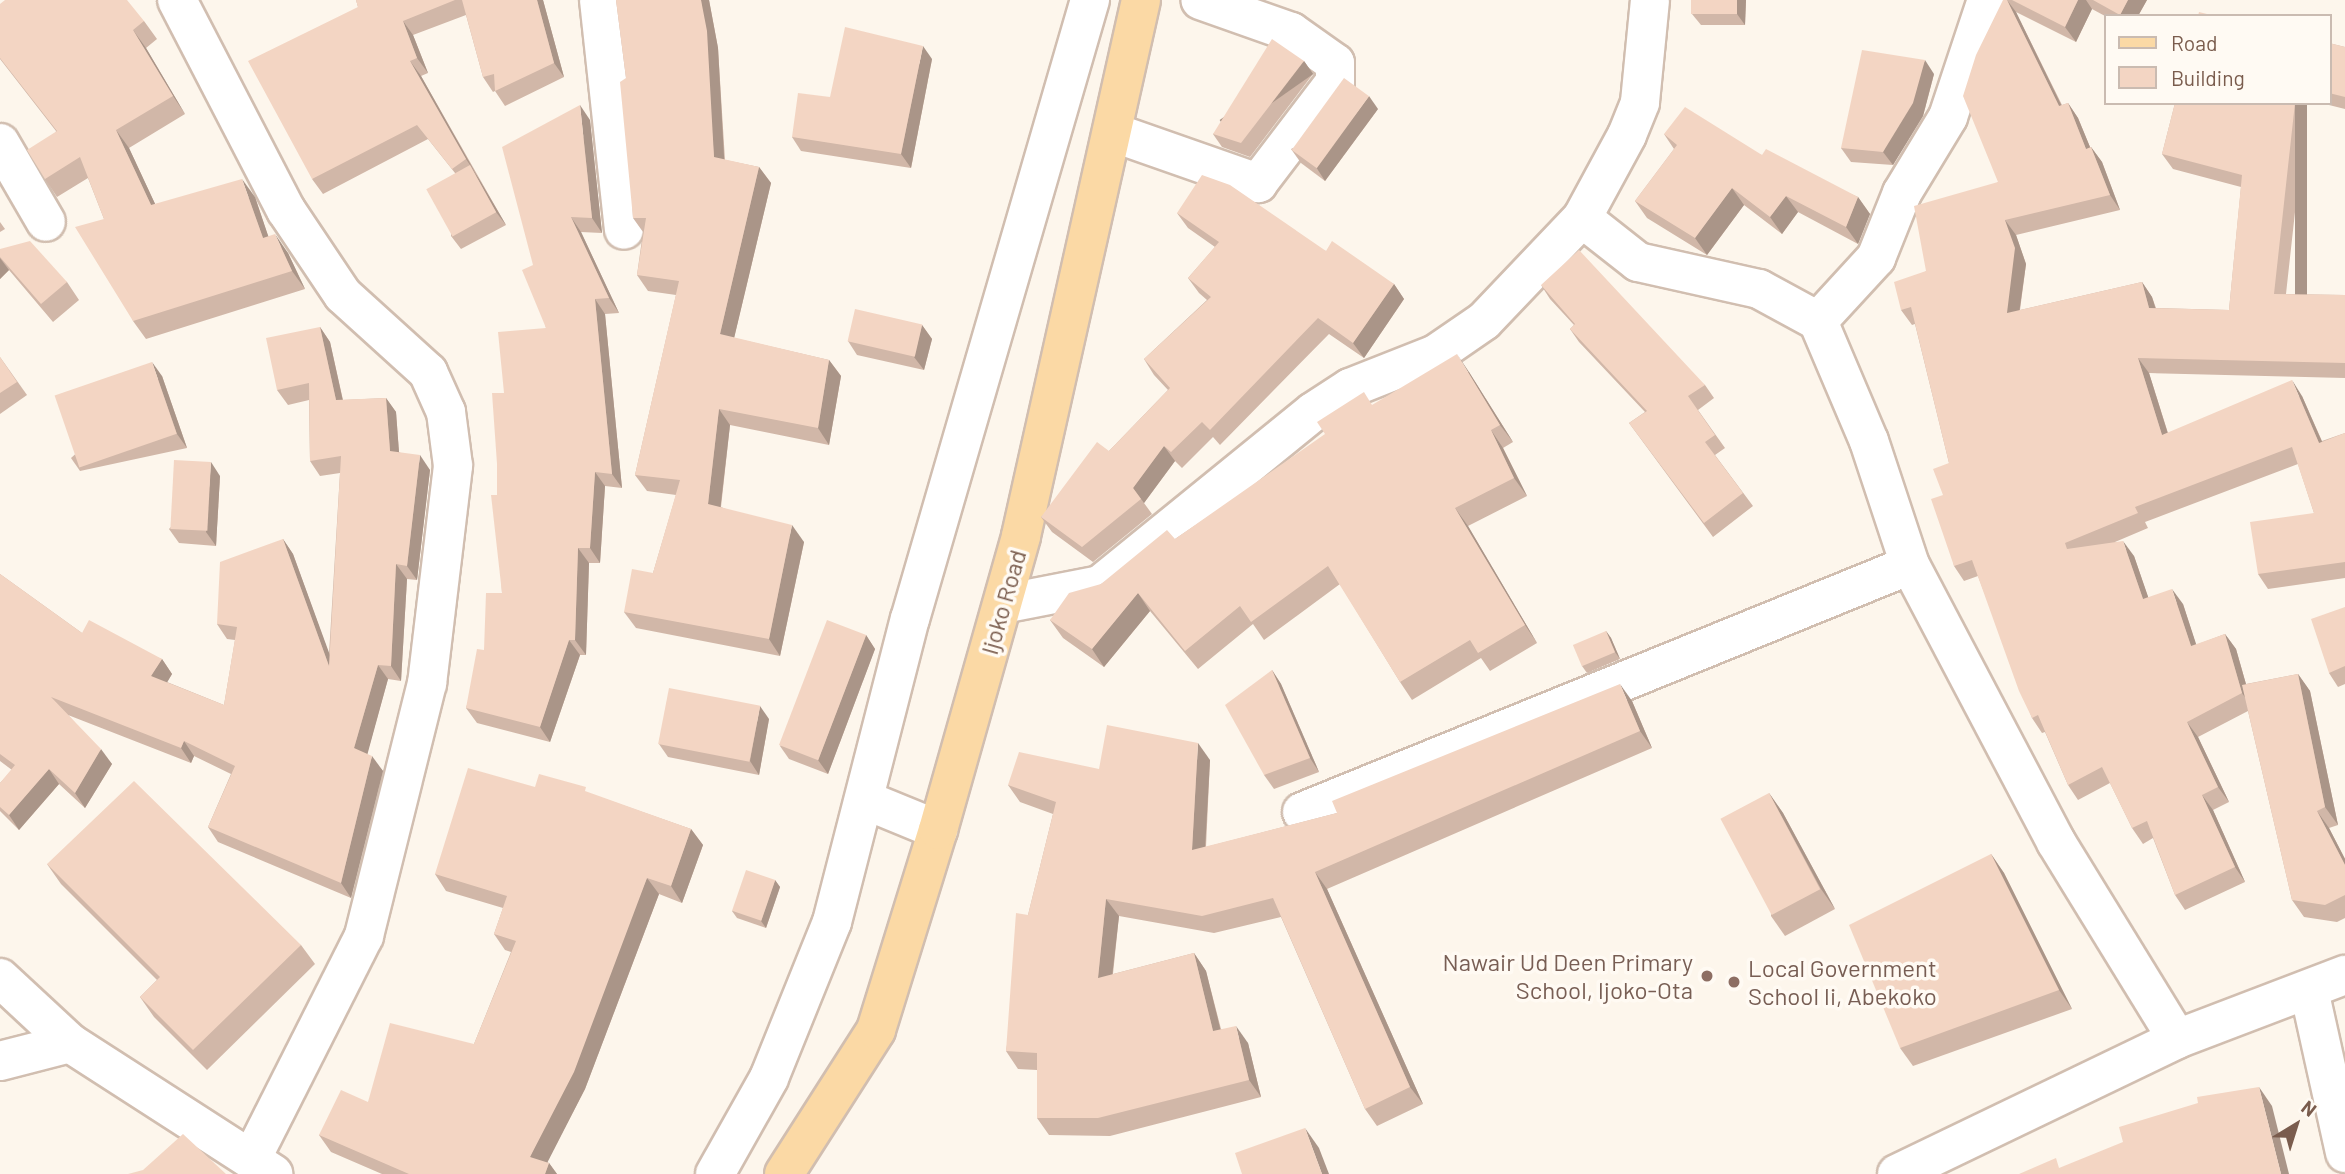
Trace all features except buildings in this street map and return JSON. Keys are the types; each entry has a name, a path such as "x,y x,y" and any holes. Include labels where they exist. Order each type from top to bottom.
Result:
{"main road":[{"name":"Ijoko Road","path":"784,1174 876,1030 938,830 1003,604 1141,0"}],"street":[{"path":"0,978 70,1043 263,1165 364,936 427,683 453,466 446,412 428,372 343,295 286,210 177,0"},
{"path":"599,0 625,230"},
{"path":"715,1174 769,1077 822,948 865,800 910,619 1090,0"},
{"path":"1112,132 1258,183 1335,82 1335,63 1291,32 1200,0"},
{"path":"1003,604 1100,585 1313,412 1350,388 1436,354 1484,321 1582,218 1640,102 1650,0"},
{"path":"1818,321 1876,258 1902,193 1948,117 1987,0"},
{"path":"0,143 46,222"},
{"path":"1582,218 1647,266 1759,289 1818,321 1870,442 1910,565 2056,842 2177,1039"},
{"path":"1302,812 1910,565"},
{"path":"865,800 938,830"},
{"path":"1897,1174 2177,1039 2345,975"},
{"path":"2309,990 2345,1153"},
{"path":"0,1061 70,1043"}],"place":[{"name":"Nawair Ud Deen Primary School, Ijoko-Ota","path":"1707,976"},
{"name":"Local Government School Ii, Abekoko","path":"1734,982"}]}
